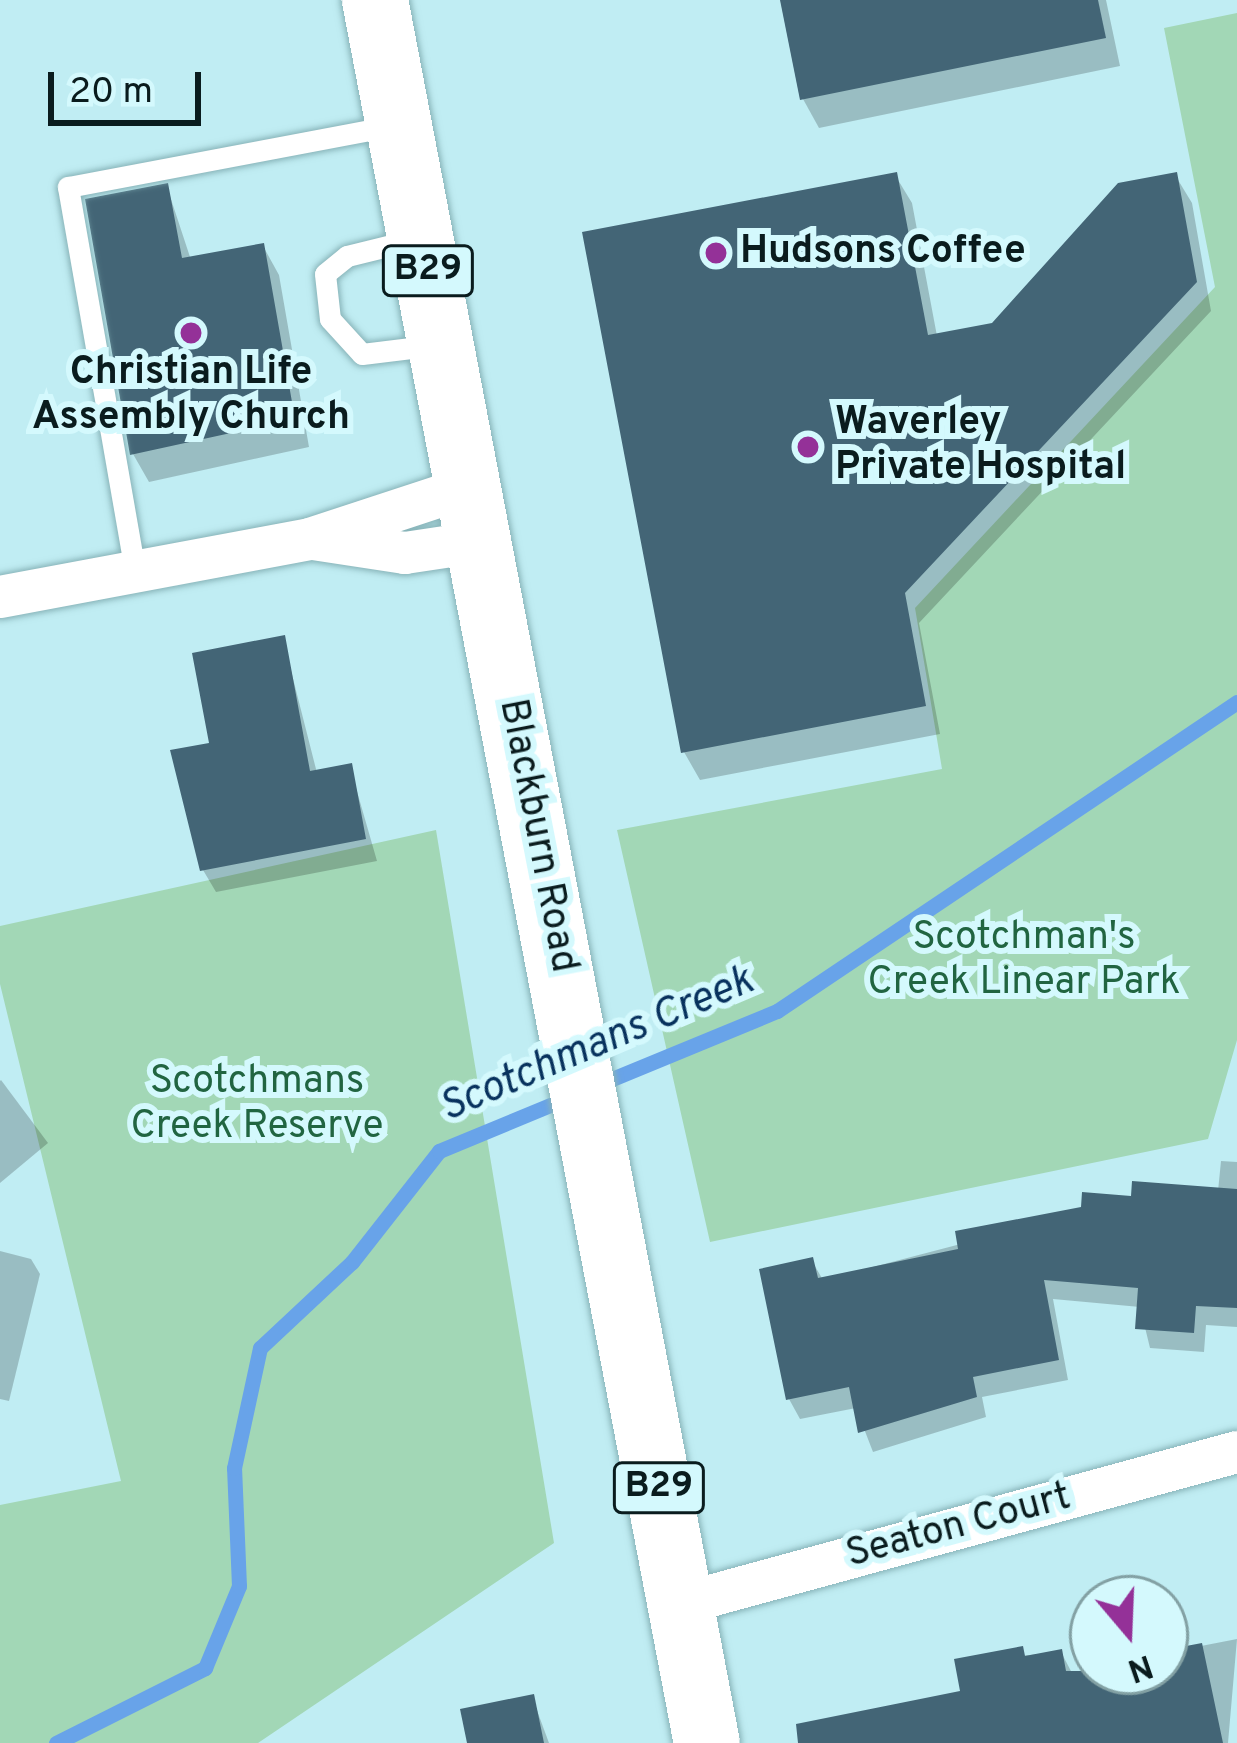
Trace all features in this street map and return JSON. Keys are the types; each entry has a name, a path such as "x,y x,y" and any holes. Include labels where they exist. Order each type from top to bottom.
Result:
{"main road":[{"name":"Blackburn Road","path":"375,0 706,1743"}],"street":[{"path":"0,597 310,539 405,553 473,514"},
{"name":"Seaton Court","path":"681,1604 1237,1452"}],"lane":[{"path":"135,572 68,188 400,124"},
{"path":"423,238 347,256 325,274 330,320 362,354 442,344"}],"green space":[{"name":"Scotchman's Creek Linear Park","path":"1237,13 1237,1040 1208,1139 710,1242 617,830 942,769 915,608 1215,287 1164,28"},
{"name":"Scotchmans Creek Reserve","path":"436,830 554,1543 258,1743 0,1743 0,1505 121,1481 0,984 0,926"}],"building":[{"path":"780,0 1098,0 1106,38 800,100"},
{"path":"897,172 928,335 992,323 1118,183 1177,172 1197,282 905,593 926,706 681,753 582,232"},
{"path":"168,183 182,258 264,243 295,419 130,455 85,199"},
{"path":"285,635 310,771 352,763 366,839 200,871 170,750 209,743 192,653"},
{"path":"1132,1181 1237,1189 1237,1308 1196,1306 1194,1333 1135,1329 1138,1288 1044,1280 1059,1360 973,1377 977,1397 858,1433 849,1387 786,1400 759,1269 813,1257 818,1278 958,1249 955,1231 1081,1207 1082,1192 1131,1196"},
{"path":"1202,1643 1223,1743 798,1743 796,1724 960,1691 954,1659 1023,1646 1025,1656 1062,1649 1069,1671 1069,1695 1189,1695 1189,1645"},
{"path":"534,1694 544,1743 467,1743 460,1709"}],"waterway":[{"name":"Scotchmans Creek","path":"595,1086 777,1011 1237,702"},
{"name":"Scotchmans Creek","path":"56,1743 205,1668 239,1586 234,1468 260,1348 352,1262 439,1151 567,1098"}],"place":[{"name":"Hudsons Coffee","path":"716,253"},
{"name":"Christian Life Assembly Church","path":"191,333"},
{"name":"Waverley Private Hospital","path":"808,447"}]}
